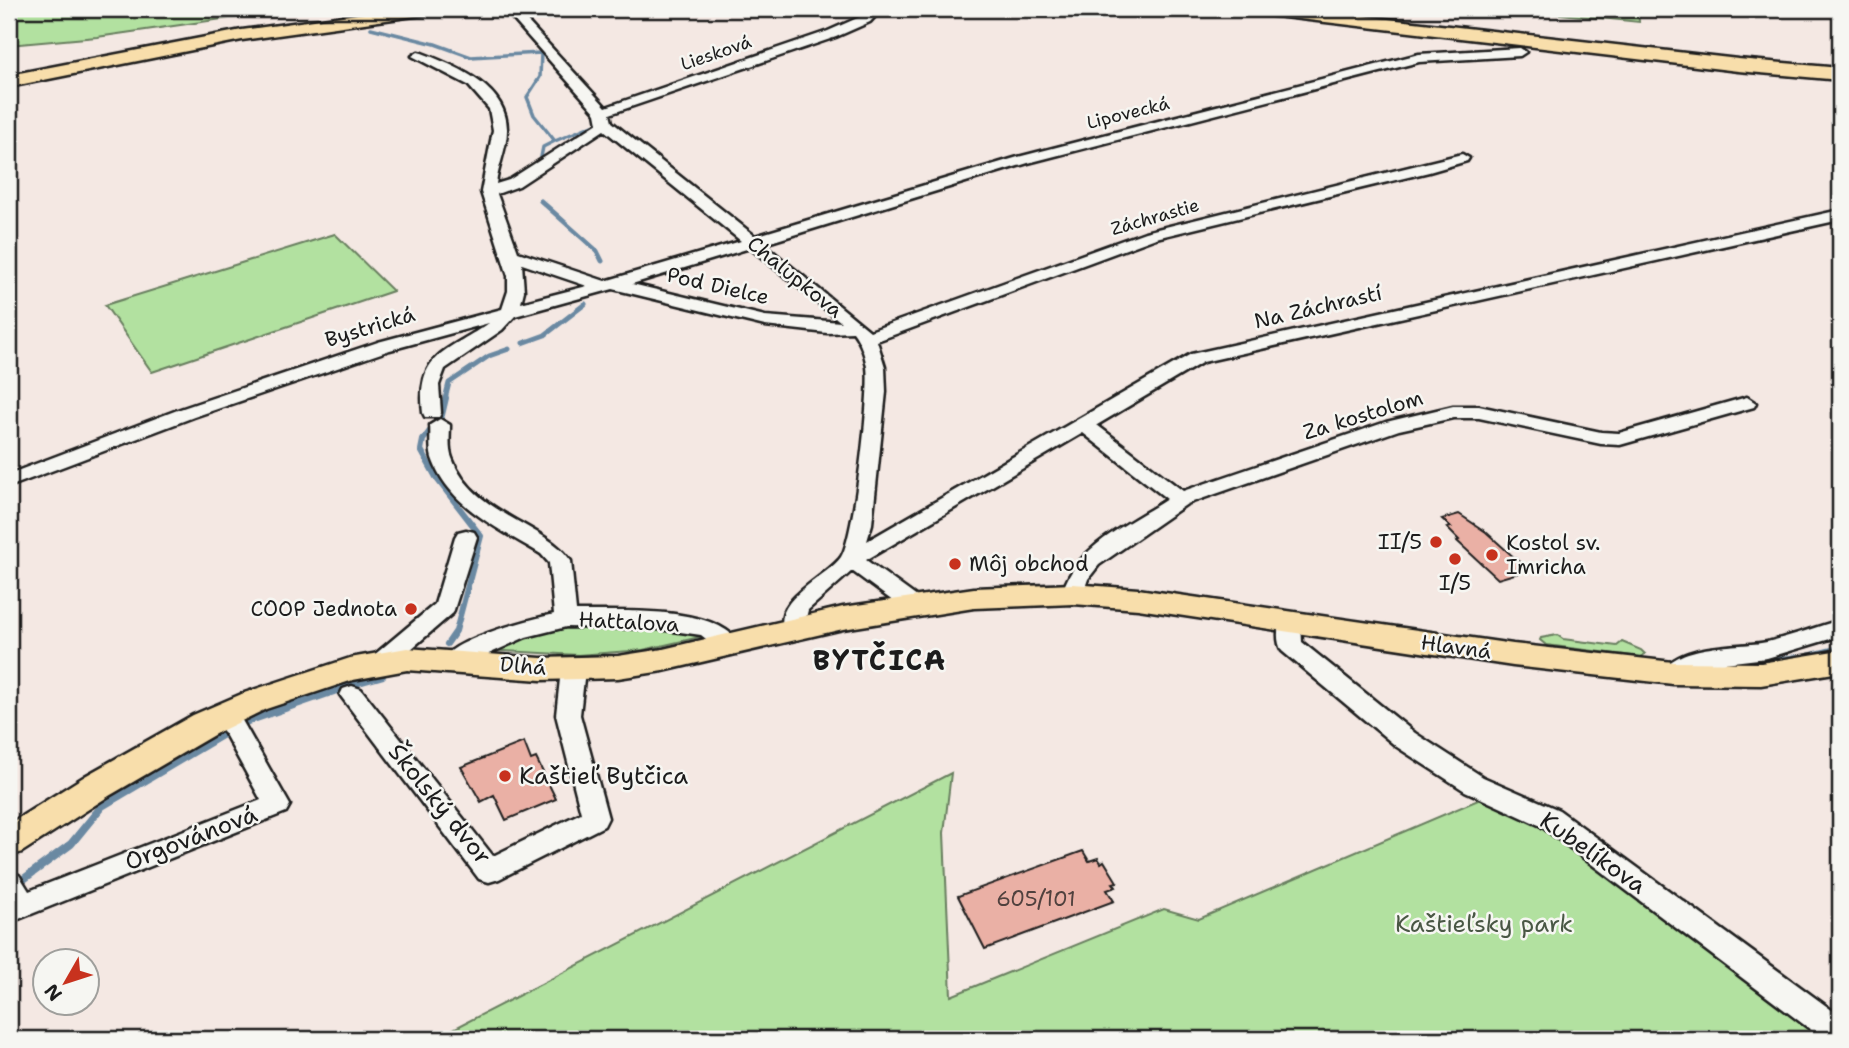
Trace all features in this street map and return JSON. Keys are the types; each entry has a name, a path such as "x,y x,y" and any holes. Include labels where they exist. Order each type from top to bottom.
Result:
{"highway":[{"path":"9,74 188,38 381,9"},
{"path":"9,81 229,38 429,9"},
{"path":"1258,9 1726,64 1840,74"},
{"path":"1312,9 1717,56 1840,66"}],"main road":[{"name":"Dlhá","path":"9,842 97,786 232,723 317,679 381,662 407,659 454,660 573,670 618,667 913,605 974,597 1073,594"},
{"name":"Hlavná","path":"1073,594 1138,599 1513,655 1673,673 1761,674 1840,661"}],"street":[{"name":"Chalupkova","path":"510,9 604,118 862,333"},
{"name":"Liesková","path":"488,192 513,183 604,118 832,34 866,19 876,9"},
{"name":"Lipovecká","path":"752,242 1035,157 1419,58 1520,52"},
{"path":"418,56 438,63 470,83 488,97 497,110 500,138 488,192 512,256 515,296 510,309"},
{"name":"Záchrastie","path":"862,333 1151,235 1424,170 1462,158"},
{"name":"Na Záchrastí","path":"794,628 797,607 851,559 1197,358 1840,215"},
{"name":"Bystrická","path":"9,481 187,412 384,346 752,242"},
{"name":"Pod Dielce","path":"512,256 607,284 780,324 862,333"},
{"name":"Hattalova","path":"510,309 494,326 440,365 431,378 441,456 464,493 488,513 549,549 560,561 566,619"},
{"path":"862,333 876,367 877,392 861,524 851,559 913,605"},
{"name":"Za kostolom","path":"1073,594 1077,578 1091,560 1180,499 1393,426 1453,412 1479,411 1601,438 1620,439 1747,403"},
{"path":"1084,424 1180,499"},
{"path":"381,662 445,608 466,537"},
{"name":"Hattalova","path":"454,660 520,630 566,619 659,621 707,628 728,644"},
{"name":"Kubelíkova","path":"1290,623 1290,645 1406,740 1474,784 1550,818 1840,1034"},
{"path":"1673,673 1690,661 1706,656 1765,650 1840,628"},
{"name":"Školský dvor","path":"352,695 488,871 595,818 568,715 573,670"},
{"name":"Orgovánová","path":"14,898 277,805 232,723"}],"green space":[{"path":"9,9 291,9 97,37 9,45"},
{"path":"1510,9 1638,9 1639,22"},
{"path":"335,234 393,291 152,372 105,305"},
{"path":"622,623 700,634 700,637 643,650 578,655 484,650 552,625"},
{"path":"1557,635 1563,639 1617,646 1622,642 1645,654 1641,657 1546,645 1540,640"},
{"name":"Kaštieľsky park","path":"951,773 944,833 951,996 1164,909 1199,919 1485,797 1532,815 1835,1039 434,1039"}],"building":[{"name":"Kostol sv. Imricha","path":"1459,514 1486,532 1528,570 1498,579 1457,541 1459,540 1447,528 1451,527 1442,519"},
{"name":"Kaštieľ Bytčica","path":"524,742 531,760 536,758 556,799 506,820 494,795 481,802 461,767"},
{"path":"1083,851 1089,861 1098,858 1101,863 1104,861 1117,882 1113,883 1116,887 1107,890 1114,901 985,949 958,896"}],"waterway":[{"path":"371,28 435,44 471,57 541,53 540,77 527,97 534,115 555,141"},
{"path":"555,141 602,121"},
{"path":"541,157 543,147 555,141"},
{"path":"541,201 597,251 602,261"},
{"path":"523,343 545,335 585,304"},
{"path":"445,399 449,383 489,356 509,349"},
{"path":"446,398 442,415 423,440 421,450 437,479 481,536 456,631 447,644"},
{"path":"1808,656 1840,648"},
{"path":"1746,664 1797,657"},
{"path":"352,685 383,676"},
{"path":"352,685 357,683"},
{"path":"9,890 71,844 102,806 242,723 352,685"}],"place":[{"name":"II/5","path":"1436,542"},
{"name":"Kostol sv. Imricha","path":"1492,555"},
{"name":"I/5","path":"1455,559"},
{"name":"Môj obchod","path":"955,564"},
{"name":"COOP Jednota","path":"411,609"},
{"name":"Kaštieľ Bytčica","path":"505,776"}],"district":[{"name":"BYTČICA","path":"880,660"}]}
